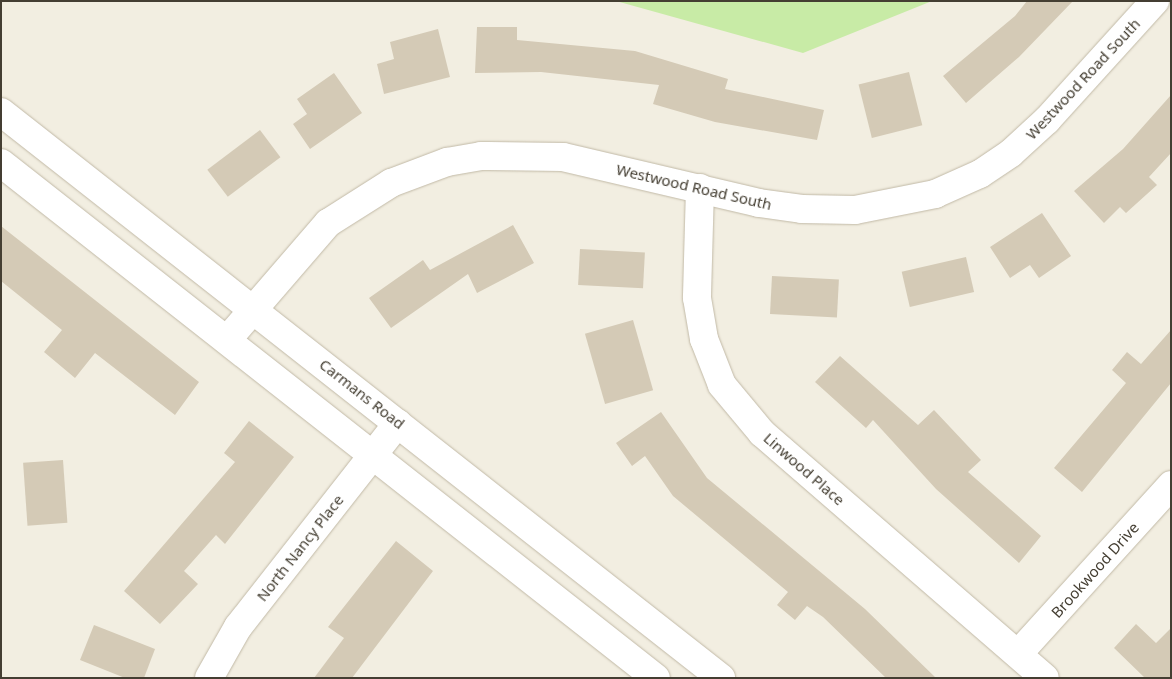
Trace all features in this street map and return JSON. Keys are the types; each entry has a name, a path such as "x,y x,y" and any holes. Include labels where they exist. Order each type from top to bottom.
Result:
{"street":[{"name":"Westwood Road South","path":"227,340 328,223 391,182 446,162 481,156 563,157 759,203 811,209 855,210 935,194 980,174 1011,153 1047,120 1155,1"},
{"name":"Carmans Road","path":"1,112 721,678"},
{"path":"1,163 656,678"},
{"name":"Linwood Place","path":"700,188 697,298 704,339 722,385 762,433 1044,678"},
{"name":"North Nancy Place","path":"210,678 238,627 398,423"},
{"name":"Brookwood Drive","path":"1018,654 1171,485"}],"green space":[{"path":"616,1 932,1 803,53"}],"building":[{"path":"1027,1 1073,1 1019,57 966,103 943,76 1015,16"},
{"path":"477,27 517,27 517,40 635,51 728,79 725,89 824,110 817,140 715,122 653,104 659,85 541,72 475,73"},
{"path":"438,29 450,77 384,94 377,64 394,59 390,42"},
{"path":"909,72 922,125 872,138 859,85"},
{"path":"334,73 362,113 310,149 293,124 307,114 297,99"},
{"path":"1171,95 1171,153 1149,177 1157,185 1126,213 1120,207 1104,223 1074,191 1123,149"},
{"path":"260,130 280,157 228,197 207,170"},
{"path":"1042,213 1071,256 1039,278 1030,265 1010,278 990,247"},
{"path":"513,225 534,263 477,293 468,274 391,328 369,298 423,260 430,270"},
{"path":"1,226 199,382 175,415 95,353 75,378 44,352 62,330 1,281"},
{"path":"580,249 645,252 643,288 578,285"},
{"path":"966,257 974,292 910,307 902,272"},
{"path":"772,276 839,280 837,317 770,314"},
{"path":"633,320 653,390 605,404 585,334"},
{"path":"1171,330 1171,383 1082,492 1054,468 1126,383 1112,370 1127,352 1141,364"},
{"path":"840,356 918,425 934,410 981,460 968,472 1041,536 1019,563 936,489 873,420 866,428 815,382"},
{"path":"661,412 707,478 865,609 936,678 886,678 823,617 807,606 795,620 777,605 788,592 673,496 645,456 632,466 616,443"},
{"path":"249,421 294,457 225,544 216,535 184,571 198,584 160,624 124,591 235,462 224,453"},
{"path":"63,460 67,523 27,526 23,463"},
{"path":"396,541 433,571 352,678 314,678 344,638 328,627"},
{"path":"1136,624 1156,643 1171,628 1171,678 1145,678 1114,648"},
{"path":"94,625 155,649 144,678 125,678 80,660"}]}
